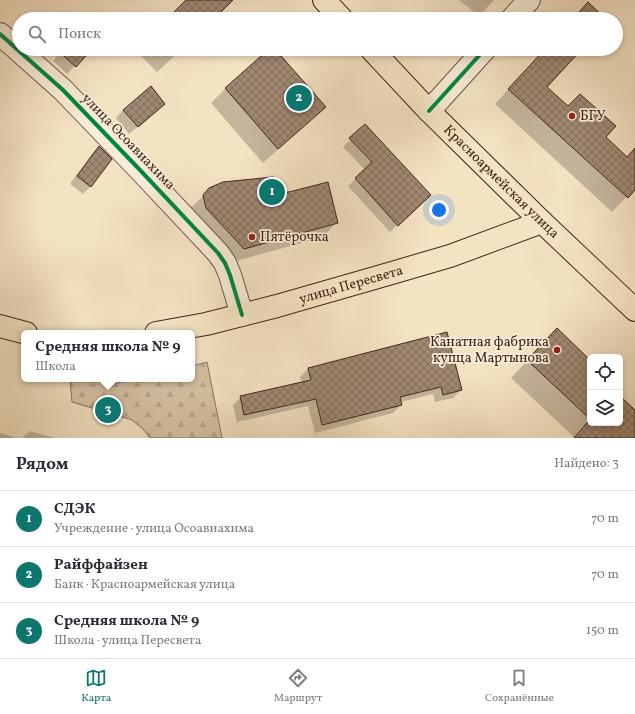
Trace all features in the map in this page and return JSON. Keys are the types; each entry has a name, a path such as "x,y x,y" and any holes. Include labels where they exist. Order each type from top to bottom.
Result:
{"main road":[{"path":"324,0 335,12"},
{"name":"Красноармейская улица","path":"377,56 429,111 542,222 635,310"},
{"name":"улица Пересвета","path":"173,330 206,324 277,306 450,256 542,222"},
{"path":"0,326 21,332"}],"street":[{"path":"518,12 529,0"},
{"name":"улица Осоавиахима","path":"0,34 12,45"},
{"name":"улица Осоавиахима","path":"25,56 63,90 218,253 225,263 230,275 242,315"},
{"path":"429,111 479,56"}],"green space":[{"path":"207,362 222,438 150,438 143,429 132,420 72,402 70,382 195,382 195,365"}],"building":[{"path":"186,0 233,0 221,12 174,12"},
{"path":"588,2 599,12 579,12"},
{"path":"64,56 86,56 76,67"},
{"path":"261,56 281,56 326,107 278,149 225,88"},
{"name":"БГУ","path":"539,56 576,56 547,87 568,106 580,94 616,126 606,137 627,157 635,148 635,190 628,198 508,89"},
{"path":"151,86 165,104 138,127 123,110"},
{"path":"365,124 431,195 398,226 355,178 372,162 349,138"},
{"path":"99,146 112,159 91,187 77,176"},
{"path":"273,177 277,195 328,182 338,223 244,249 206,208 203,195 209,188 223,182"},
{"path":"557,328 587,357 587,416 527,360"},
{"path":"447,332 462,390 443,395 441,387 400,397 402,405 322,425 316,399 244,415 240,396 311,380 308,368"},
{"path":"623,399 635,410 635,438 574,438 587,423 587,426 623,426"}],"cycle path":[{"path":"0,34 12,45"},
{"path":"25,56 63,90 218,253 225,263 230,275 242,315"},
{"path":"429,111 479,56"}],"place":[{"name":"Райффайзен","path":"299,98"},
{"name":"БГУ","path":"572,116"},
{"name":"СДЭК","path":"272,192"},
{"name":"Пятёрочка","path":"252,237"},
{"name":"Канатная фабрика купца Мартынова","path":"557,350"},
{"name":"Средняя школа № 9","path":"108,410"}]}
